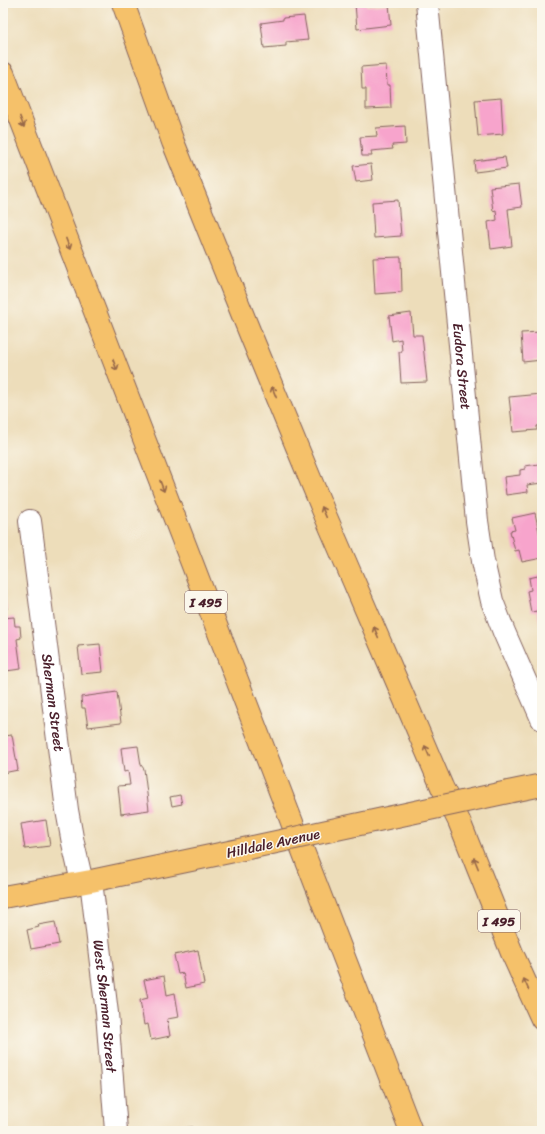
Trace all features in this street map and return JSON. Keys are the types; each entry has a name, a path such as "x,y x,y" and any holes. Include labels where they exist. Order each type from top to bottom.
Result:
{"main road":[{"name":"I 495","path":"123,3 173,142 326,517 442,787 459,821 512,953 542,1019"},
{"name":"I 495","path":"3,73 411,1131"},
{"name":"Hilldale Avenue","path":"3,896 86,882 542,785"}],"street":[{"name":"Eudora Street","path":"427,3 477,521 483,561 492,601 542,719"},
{"name":"Sherman Street","path":"30,521 67,810 73,843 86,882"},
{"name":"West Sherman Street","path":"86,882 107,1013 116,1131"}],"building":[{"path":"355,3 366,3 367,6 389,4 391,25 357,29"},
{"path":"304,16 308,40 286,42 286,46 264,48 261,23 283,20 283,18"},
{"path":"386,65 387,85 390,85 391,108 366,109 366,89 362,89 361,67"},
{"path":"501,98 503,134 478,136 475,100"},
{"path":"405,126 406,144 392,145 393,149 371,151 372,156 362,156 360,137 377,136 376,128"},
{"path":"505,157 507,168 475,172 474,161"},
{"path":"371,164 373,180 356,182 353,166"},
{"path":"519,184 522,207 508,209 512,246 491,249 488,222 497,220 496,210 493,211 490,187"},
{"path":"398,200 401,236 374,238 372,202"},
{"path":"401,257 402,292 375,294 373,258"},
{"path":"411,313 413,335 422,335 427,382 401,383 399,352 402,352 401,339 392,341 389,316"},
{"path":"542,332 542,360 523,362 521,333"},
{"path":"542,394 542,425 537,426 537,430 513,432 509,397"},
{"path":"539,464 542,474 542,483 527,485 528,492 506,495 504,477 520,475 520,470 525,469 525,466"},
{"path":"535,513 542,546 542,558 522,562 519,550 515,551 510,531 515,530 512,518"},
{"path":"542,575 542,625 540,625 537,611 531,612 527,591 531,590 529,578"},
{"path":"5,597 7,609 4,610 5,613 3,614 3,598"},
{"path":"14,617 15,626 20,626 21,638 17,639 21,669 6,671 3,655 3,618"},
{"path":"100,644 103,672 81,674 78,646"},
{"path":"117,692 121,723 88,727 85,708 82,708 81,697"},
{"path":"12,735 18,770 3,773 3,736"},
{"path":"138,746 141,765 144,769 149,810 121,814 118,786 130,785 128,771 124,772 121,748"},
{"path":"180,795 182,804 172,806 170,797"},
{"path":"46,820 50,846 25,849 21,824"},
{"path":"55,922 59,944 31,949 27,930 39,927 38,925"},
{"path":"198,950 204,984 186,988 183,973 178,974 174,955"},
{"path":"164,976 167,995 175,993 179,1017 167,1019 170,1036 151,1040 148,1024 144,1025 140,1000 148,998 144,980"},
{"path":"193,1127 194,1131 163,1131 163,1129"}]}
